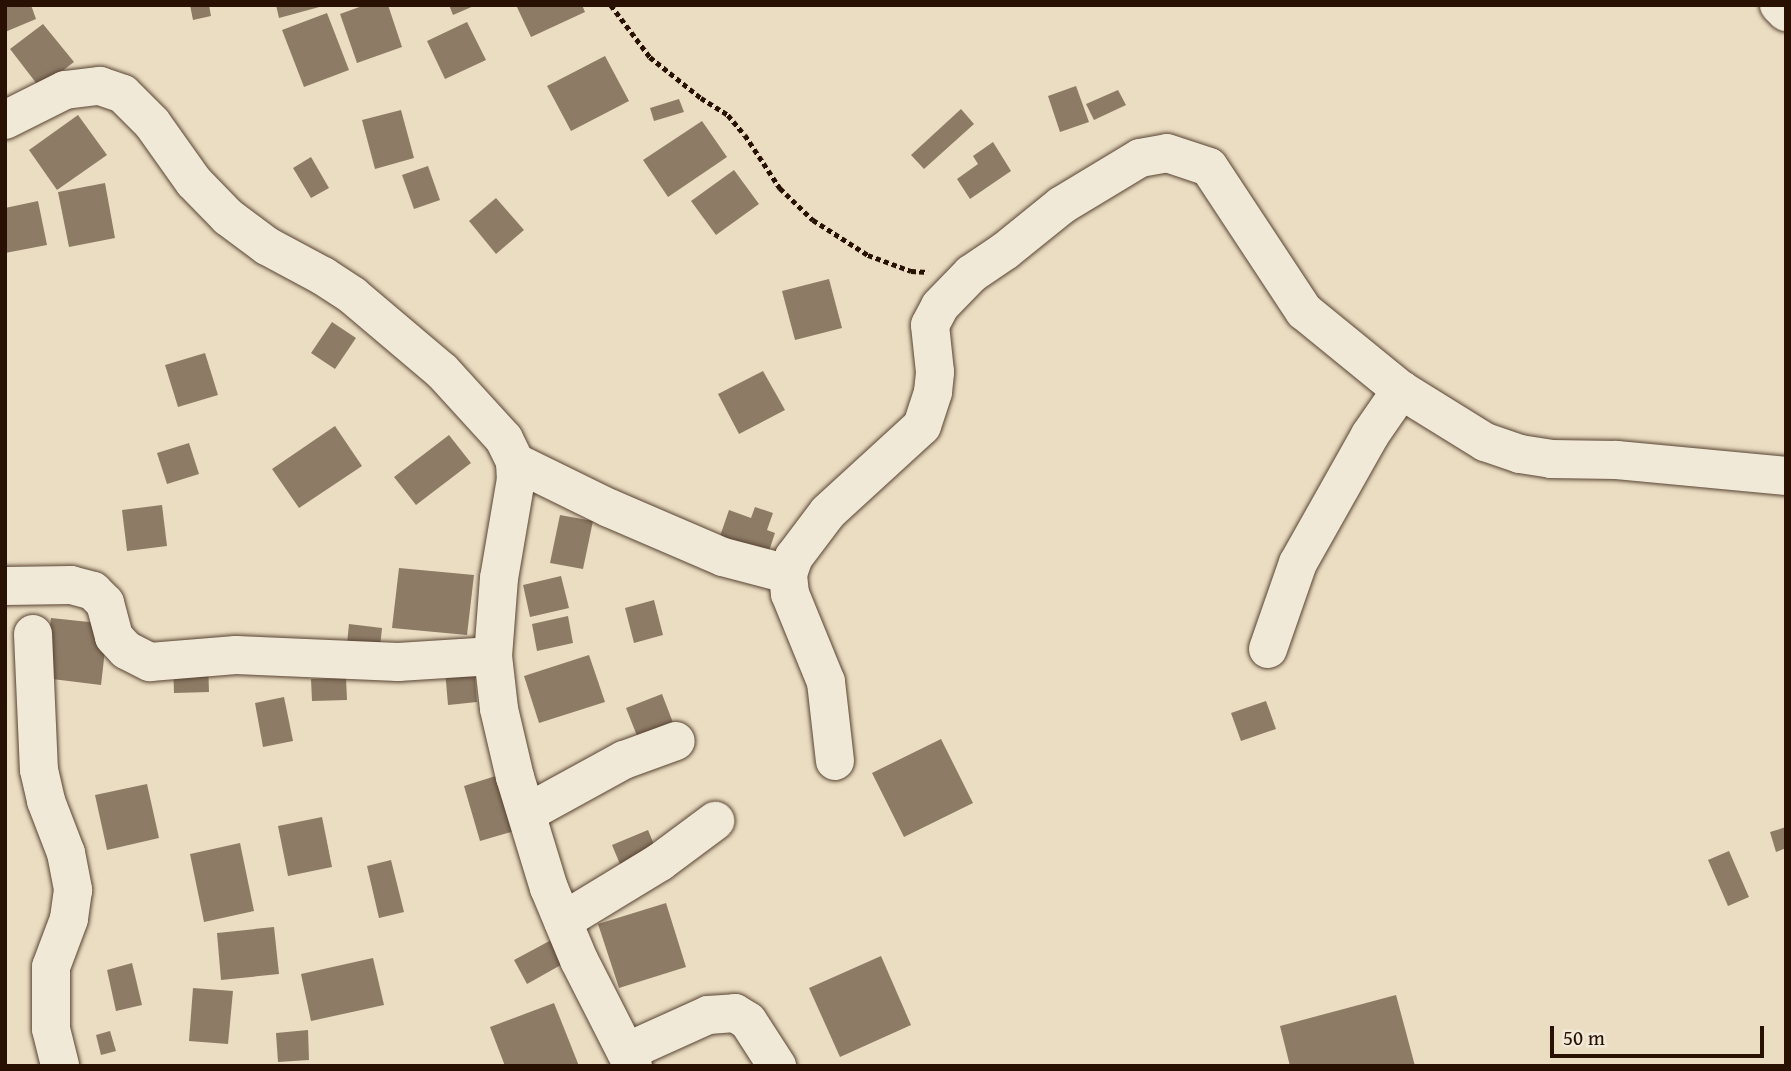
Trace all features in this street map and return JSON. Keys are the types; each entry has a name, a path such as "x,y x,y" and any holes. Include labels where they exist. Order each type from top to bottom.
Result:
{"street":[{"path":"1779,5 1786,12"},
{"path":"5,120 65,90 100,86 123,94 152,122 194,182 228,217 267,246 352,295 442,372 504,439 514,461 516,479 499,578 493,656 499,709 549,888 579,960 629,1059 708,1014 735,1013 748,1021 777,1066"},
{"path":"835,761 826,682 796,615 788,574 794,557 828,512 922,425 933,392 930,325 940,306 971,274 1005,251 1062,205 1140,158 1167,153 1209,167 1304,312 1401,390 1485,442 1520,454 1551,459 1617,460 1763,471 1786,476"},
{"path":"1268,649 1298,563 1370,435 1401,390"},
{"path":"514,461 609,508 723,557 788,574"},
{"path":"5,586 71,585 93,591 105,603 114,637 126,650 150,662 236,656 398,662 493,656"},
{"path":"33,634 39,770 46,801 65,853 73,890 69,919 51,967 51,1030 60,1066"},
{"path":"527,813 624,760 676,741"},
{"path":"563,921 660,862 715,821"}],"path":[{"path":"611,5 650,57 701,98 728,115 746,135 780,188 813,220 868,256 911,271 971,274"}],"building":[{"path":"5,5 31,5 36,19 5,32"},
{"path":"190,5 209,5 211,16 193,20"},
{"path":"276,5 323,5 323,6 279,18"},
{"path":"365,5 388,5 402,47 357,63 340,14"},
{"path":"449,5 476,5 453,15"},
{"path":"516,5 582,5 585,12 531,37"},
{"path":"327,13 349,70 304,87 282,30"},
{"path":"467,22 486,60 445,79 427,41"},
{"path":"43,24 74,62 40,88 10,49"},
{"path":"605,56 629,101 571,131 547,86"},
{"path":"1076,86 1089,122 1060,132 1048,96"},
{"path":"1118,90 1126,105 1094,120 1086,104"},
{"path":"679,99 684,112 654,121 650,108"},
{"path":"961,109 974,124 924,169 911,155"},
{"path":"401,110 414,158 375,169 362,120"},
{"path":"78,115 107,155 57,190 29,150"},
{"path":"702,121 727,157 668,197 643,160"},
{"path":"993,142 1011,171 970,199 957,179 978,164 973,156"},
{"path":"311,157 329,188 311,198 293,168"},
{"path":"428,166 440,200 414,209 402,175"},
{"path":"734,170 759,204 716,235 691,201"},
{"path":"105,183 115,238 69,247 58,192"},
{"path":"496,198 524,230 496,254 469,221"},
{"path":"38,201 47,245 5,253 5,208"},
{"path":"829,279 842,328 795,340 782,291"},
{"path":"332,322 356,338 335,369 311,353"},
{"path":"205,353 218,395 178,407 165,365"},
{"path":"763,371 785,410 739,434 718,394"},
{"path":"335,426 362,466 299,508 272,469"},
{"path":"449,435 471,463 416,505 394,477"},
{"path":"189,443 199,474 167,484 157,453"},
{"path":"162,505 167,546 127,551 122,510"},
{"path":"755,507 773,513 767,530 775,533 768,554 719,539 729,510 751,518"},
{"path":"560,515 593,521 583,569 550,563"},
{"path":"399,568 474,575 467,635 392,628"},
{"path":"561,576 569,608 530,617 523,585"},
{"path":"654,600 663,635 634,643 625,608"},
{"path":"568,616 573,643 537,651 532,624"},
{"path":"51,618 108,624 101,685 44,678"},
{"path":"349,624 382,628 379,657 346,654"},
{"path":"589,655 605,702 539,723 524,676"},
{"path":"208,662 209,692 174,693 173,663"},
{"path":"474,668 477,702 448,705 445,670"},
{"path":"346,678 347,700 312,701 311,679"},
{"path":"662,694 677,733 641,746 626,708"},
{"path":"284,697 293,741 263,747 255,703"},
{"path":"1266,701 1276,729 1241,741 1231,713"},
{"path":"941,739 973,803 904,837 872,773"},
{"path":"502,774 518,830 480,841 464,786"},
{"path":"147,784 159,838 107,850 95,795"},
{"path":"322,817 332,867 288,876 278,826"},
{"path":"1786,827 1786,848 1776,852 1770,832"},
{"path":"648,830 658,854 622,869 612,845"},
{"path":"240,843 254,911 204,922 190,854"},
{"path":"1729,851 1749,897 1728,906 1708,860"},
{"path":"391,860 404,912 379,918 367,866"},
{"path":"666,903 686,967 619,988 598,924"},
{"path":"274,927 279,974 221,980 217,933"},
{"path":"555,938 568,961 527,984 514,960"},
{"path":"881,956 911,1025 840,1057 809,988"},
{"path":"373,958 384,1005 311,1021 301,974"},
{"path":"132,963 142,1005 116,1011 107,970"},
{"path":"193,988 233,991 228,1044 189,1041"},
{"path":"1396,995 1415,1066 1290,1066 1280,1026"},
{"path":"554,1003 579,1066 505,1066 490,1027"},
{"path":"308,1030 309,1060 278,1062 276,1033"},
{"path":"110,1031 116,1051 101,1055 96,1035"}]}
